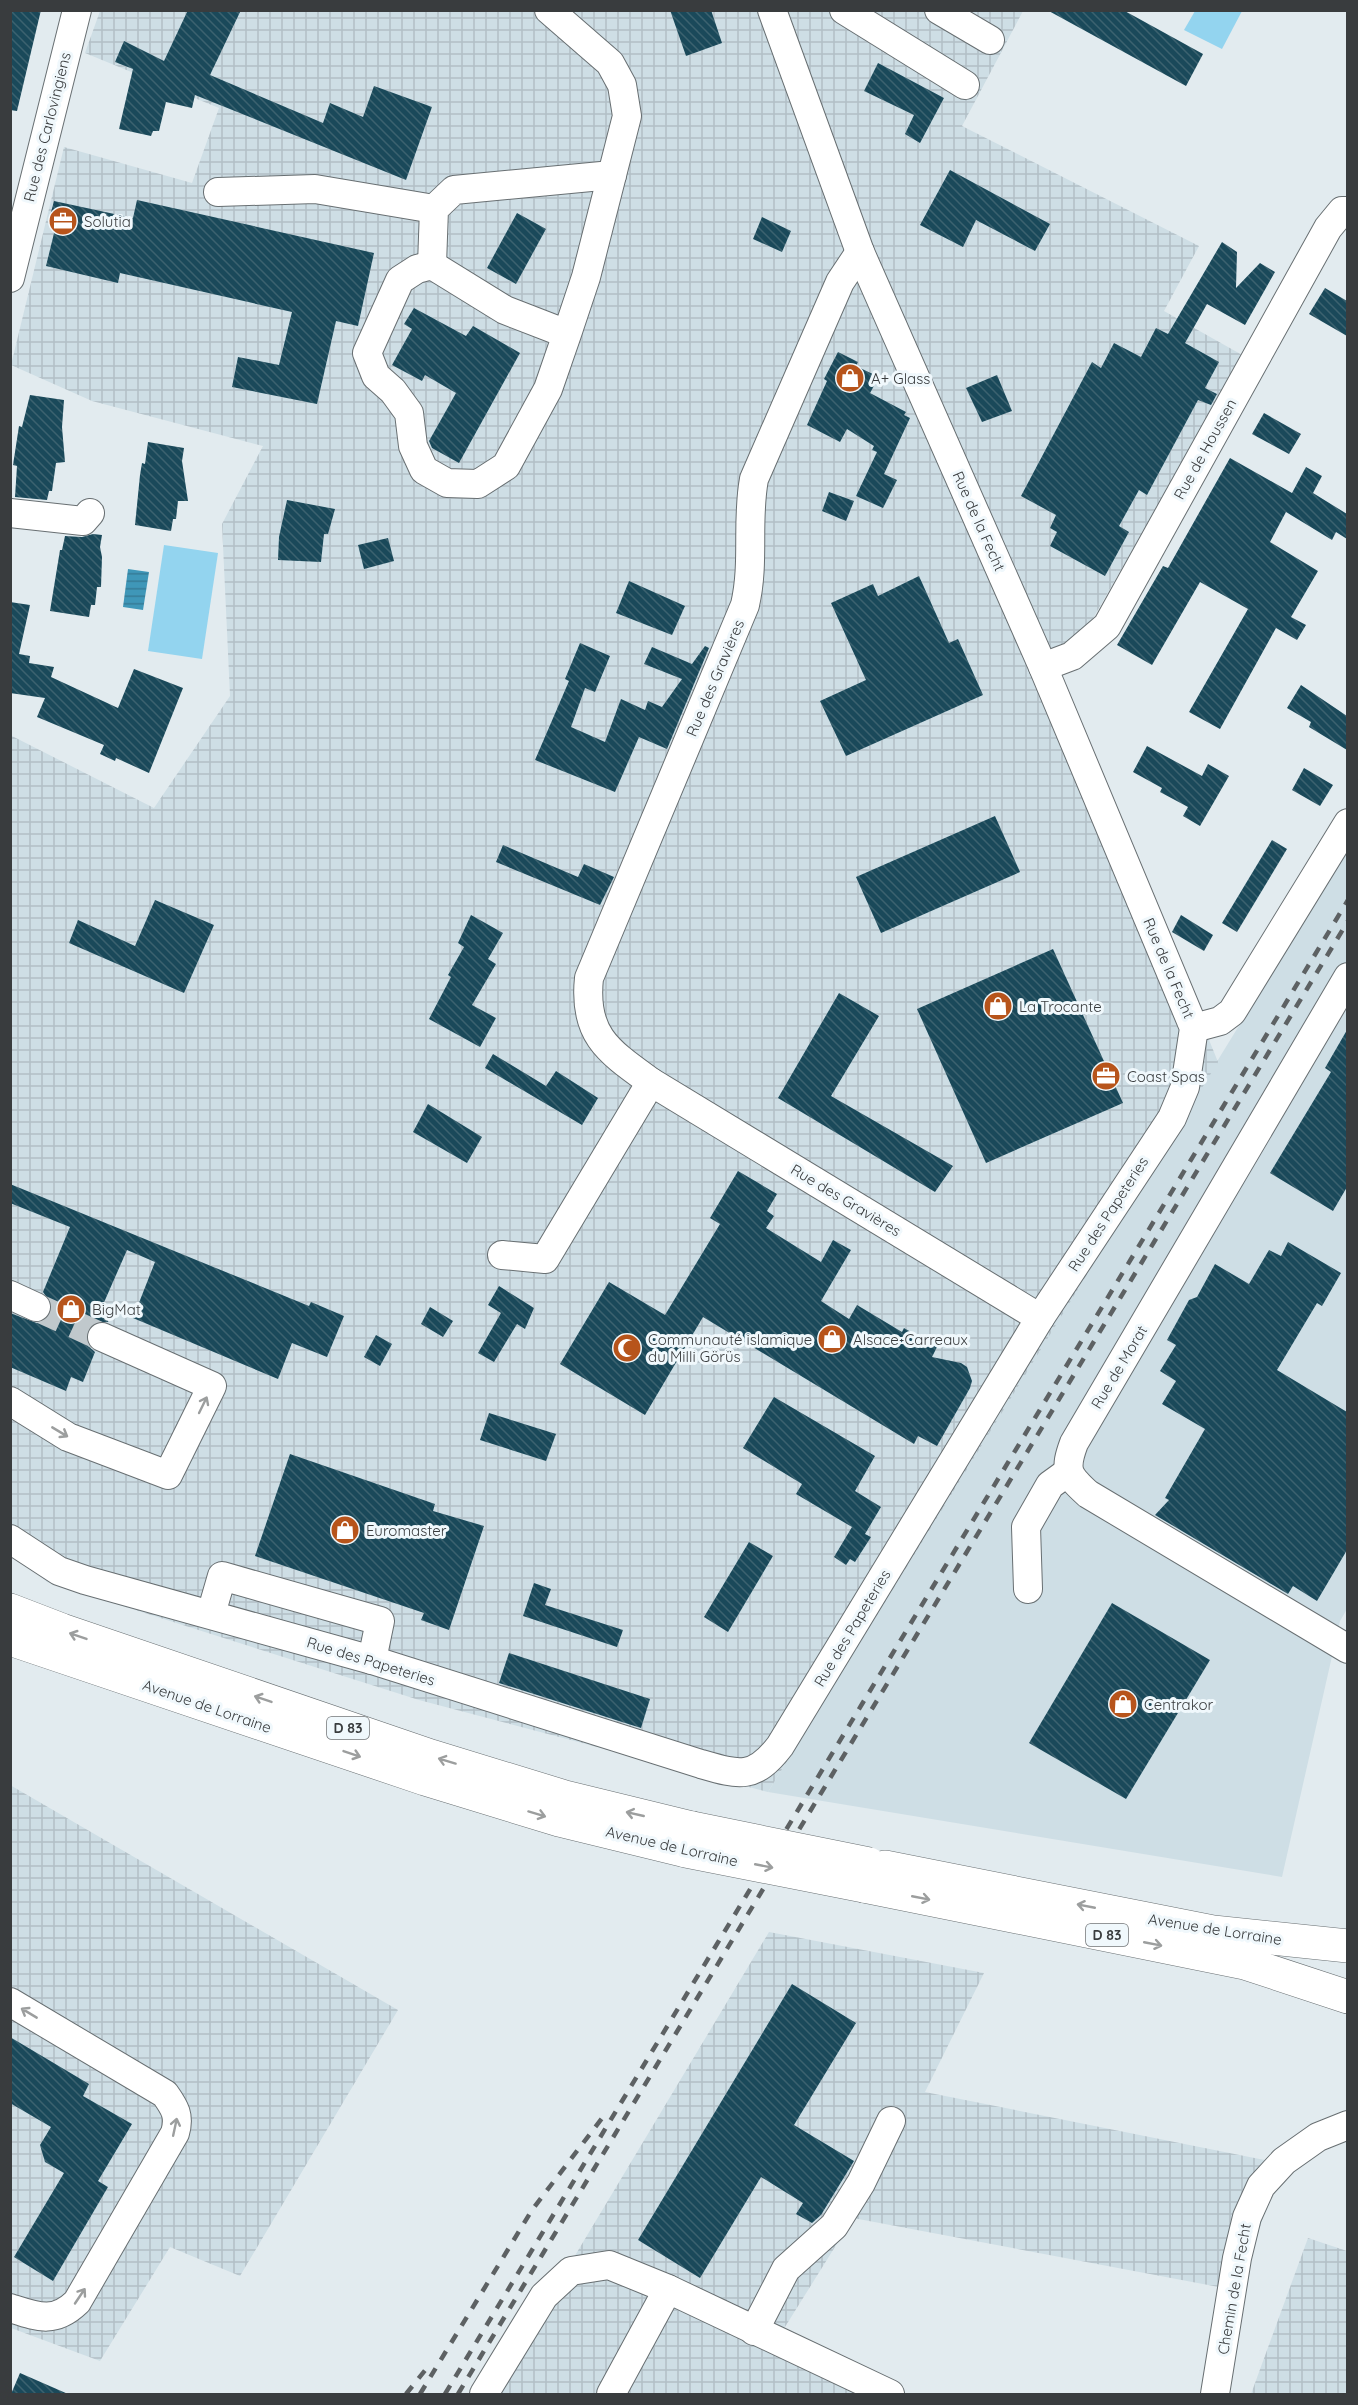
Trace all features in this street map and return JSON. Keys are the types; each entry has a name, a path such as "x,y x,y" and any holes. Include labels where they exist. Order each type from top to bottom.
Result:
{"main road":[{"name":"Avenue de Lorraine","path":"10,1610 62,1630 431,1756 565,1797 689,1839"},
{"name":"Avenue de Lorraine","path":"10,1639 425,1779 559,1820 689,1839 866,1875 1245,1963 1347,1997"},
{"name":"Avenue de Lorraine","path":"866,1875 1213,1932 1347,1946"}],"street":[{"name":"Rue des Carlovingiens","path":"10,278 77,10"},
{"path":"549,10 610,63 622,85 627,116 586,277 567,334 548,389 506,466 478,484 447,483 424,470 413,446 409,413 393,391 376,376 367,352 400,280 417,269 432,265 505,310 567,334"},
{"name":"Rue de la Fecht","path":"772,10 860,252 1043,668 1194,1028"},
{"path":"844,10 965,85"},
{"path":"939,10 990,40"},
{"path":"432,265 434,209 454,190 612,175"},
{"path":"218,192 315,189 434,209"},
{"name":"Rue de Houssen","path":"1043,668 1072,656 1107,626 1328,228 1342,212 1347,211"},
{"name":"Rue des Gravières","path":"860,252 840,282 754,479 750,498 752,558 745,605 589,978 586,1003 596,1032 616,1057 651,1082 1040,1318"},
{"path":"10,513 83,521 90,513"},
{"path":"1194,1028 1220,1021 1232,1012 1347,823"},
{"name":"Rue de Morat","path":"1068,1472 1067,1460 1074,1443 1347,977"},
{"name":"Rue des Papeteries","path":"10,1539 59,1571 372,1660 701,1764 733,1773 755,1771 768,1762 780,1746 1040,1318 1172,1118 1185,1087 1194,1028"},
{"path":"502,1255 545,1259 651,1082"},
{"path":"10,1295 36,1307"},
{"path":"10,1401 68,1437 168,1475 212,1386 102,1337"},
{"path":"1028,1589 1026,1527 1050,1485 1068,1472 1088,1494 1347,1649"},
{"path":"210,1614 222,1576 358,1614 380,1621 372,1660"},
{"path":"10,2002 165,2094 177,2111 178,2122 176,2133 77,2302 65,2313 41,2318 10,2308"},
{"path":"754,2331 786,2270 834,2226 861,2183 891,2121"},
{"name":"Chemin de la Fecht","path":"1215,2394 1237,2258 1247,2217 1261,2187 1284,2161 1309,2143 1347,2125"},
{"path":"484,2394 544,2296 571,2271 609,2265 668,2289 890,2394"},
{"path":"611,2394 668,2289"}],"shaded area":[{"path":"100,11 1023,11 962,126 1199,246 1164,311 1244,356 1061,674 1218,1062 768,1792 419,1700 47,1582 11,1547 10,735 154,808 230,696 222,524 263,446 92,401 11,365 64,147 192,183 219,108 85,53"},
{"path":"1195,11 1242,11 1222,49 1184,30"},
{"path":"164,545 218,553 202,659 148,651"},
{"path":"128,569 149,572 143,610 123,607"},
{"path":"1347,850 1347,1609 1340,1621 1282,1877 768,1792"},
{"path":"10,1785 398,2010 240,2276 170,2247 100,2361 11,2328"},
{"path":"769,1932 984,1973 925,2092 1280,2163 1240,2291 853,2218 770,2351 856,2394 492,2394"},
{"path":"1308,2238 1347,2251 1347,2394 1251,2394"}],"building":[{"path":"10,10 41,10 17,111 10,110"},
{"path":"188,10 241,10 210,75 323,123 330,103 363,117 374,86 432,107 406,180 195,95 192,108 166,102 159,131 153,131 151,136 119,129 133,69 115,62 124,41 164,61"},
{"path":"670,10 711,10 722,43 686,56"},
{"path":"1047,10 1123,10 1203,54 1186,86"},
{"path":"878,63 944,98 920,143 905,134 914,115 864,91"},
{"path":"950,170 1050,224 1035,251 976,220 963,247 920,225"},
{"path":"137,200 374,253 358,326 336,321 317,404 232,387 238,357 279,365 292,312 120,273 118,283 46,266 58,217 50,216 54,201 133,218"},
{"path":"517,213 546,229 516,284 487,268"},
{"path":"762,217 791,231 782,252 753,239"},
{"path":"1222,242 1237,252 1236,288 1260,263 1275,272 1245,325 1207,304 1185,343 1219,362 1205,388 1217,394 1211,405 1198,400 1147,495 1139,490 1119,526 1129,532 1105,576 1050,546 1057,532 1050,528 1056,515 1021,496 1092,362 1101,368 1114,343 1141,357 1156,328 1168,334"},
{"path":"1325,288 1347,301 1347,336 1309,314"},
{"path":"414,308 466,336 473,326 520,353 459,463 432,448 429,441 456,393 425,375 422,381 392,365 412,329 404,324"},
{"path":"838,352 858,362 856,366 879,377 870,393 906,412 904,415 910,418 884,474 897,480 883,508 856,496 877,452 872,450 874,446 847,429 840,442 807,425 827,381 824,379"},
{"path":"997,375 1012,411 982,422 966,388"},
{"path":"30,395 64,400 62,427 65,462 56,463 52,491 49,491 47,500 15,497 17,466 13,465 19,426 22,427"},
{"path":"1264,413 1301,434 1289,454 1252,434"},
{"path":"148,442 184,448 182,461 188,501 178,501 176,519 173,519 171,531 135,525 140,475 142,463 145,464"},
{"path":"1230,458 1292,493 1306,467 1322,476 1313,493 1347,514 1347,539 1336,532 1332,540 1286,512 1270,542 1318,571 1291,617 1306,625 1297,640 1276,628 1220,729 1189,712 1248,609 1200,582 1152,665 1117,645 1163,566 1168,568"},
{"path":"829,492 854,501 846,521 822,511"},
{"path":"287,500 335,509 328,534 324,534 321,562 278,560 279,537"},
{"path":"93,534 102,535 101,587 97,587 95,605 91,605 89,617 50,611 60,550 62,550 65,536 82,537"},
{"path":"388,538 394,561 364,569 358,545"},
{"path":"919,576 949,643 958,639 983,695 846,756 820,701 866,680 831,603 873,584 878,596"},
{"path":"629,581 685,606 672,635 616,613"},
{"path":"10,602 30,605 19,654 30,656 29,663 54,667 51,677 118,708 134,669 183,688 149,773 116,758 115,761 100,754 104,745 37,717 45,698 10,693"},
{"path":"580,643 610,656 595,692 585,688 571,727 605,742 621,699 645,710 648,701 662,707 682,679 644,664 652,647 692,664 705,646 709,648 667,749 639,737 615,792 535,760 569,681 565,679"},
{"path":"1301,685 1347,716 1347,750 1309,727 1311,722 1287,708"},
{"path":"1147,746 1202,776 1208,764 1229,776 1200,826 1183,816 1188,807 1160,792 1162,788 1133,772"},
{"path":"1304,768 1333,785 1320,806 1292,790"},
{"path":"995,816 1020,872 881,933 856,877"},
{"path":"1272,840 1287,849 1237,932 1222,923"},
{"path":"503,845 578,877 584,864 614,877 600,905 496,862"},
{"path":"155,900 214,925 184,993 69,943 78,920 135,946"},
{"path":"471,915 503,933 488,959 496,964 472,1005 496,1018 480,1047 429,1019 451,977 448,975 464,947 458,943"},
{"path":"1181,915 1213,935 1204,951 1172,932"},
{"path":"1053,949 1123,1103 986,1163 917,1009"},
{"path":"839,993 879,1016 831,1096 953,1166 935,1192 778,1098"},
{"path":"1347,1030 1347,1187 1333,1211 1270,1173 1331,1072 1325,1068"},
{"path":"493,1054 546,1086 556,1071 598,1098 582,1125 485,1068"},
{"path":"428,1104 482,1137 467,1163 413,1132"},
{"path":"738,1171 777,1194 767,1211 774,1216 766,1228 821,1262 833,1240 851,1250 821,1301 849,1319 857,1305 902,1332 904,1328 937,1347 932,1357 961,1363 967,1367 972,1381 970,1388 937,1446 918,1436 914,1444 703,1317 645,1415 560,1364 609,1282 665,1315 720,1224 710,1218"},
{"path":"10,1184 309,1306 311,1302 344,1316 327,1357 292,1343 278,1379 133,1318 155,1262 127,1250 102,1307 112,1311 108,1322 93,1323 87,1331 88,1346 95,1352 83,1382 71,1377 66,1391 10,1367 10,1313 37,1323 45,1321 51,1314 52,1305 43,1292 70,1227 10,1203"},
{"path":"1288,1242 1341,1273 1322,1306 1317,1303 1277,1370 1347,1412 1347,1550 1317,1601 1293,1586 1288,1594 1155,1515 1169,1500 1165,1498 1205,1429 1162,1404 1176,1381 1160,1371 1176,1345 1167,1340 1189,1300 1197,1297 1215,1264 1249,1284 1269,1250 1281,1256"},
{"path":"499,1286 534,1308 525,1329 517,1324 494,1362 478,1353 501,1313 488,1305"},
{"path":"430,1307 453,1321 443,1337 421,1324"},
{"path":"376,1335 392,1344 380,1366 364,1357"},
{"path":"774,1397 875,1456 855,1491 881,1507 865,1534 871,1537 855,1562 850,1559 846,1565 834,1557 852,1527 796,1494 802,1484 743,1448"},
{"path":"489,1413 556,1434 546,1461 480,1440"},
{"name":"Euromaster","path":"290,1454 435,1504 433,1511 484,1526 449,1630 421,1620 424,1613 255,1556"},
{"path":"749,1542 773,1556 728,1632 704,1617"},
{"path":"534,1583 551,1589 545,1605 623,1630 617,1647 523,1616"},
{"path":"1112,1603 1210,1660 1126,1799 1029,1743"},
{"path":"509,1653 650,1699 641,1728 499,1683"},
{"path":"792,1984 856,2023 794,2125 854,2161 821,2215 812,2223 796,2214 803,2203 761,2177 700,2278 638,2240"},
{"path":"10,2037 89,2084 83,2096 132,2124 98,2181 108,2187 53,2281 14,2257 64,2173 45,2162 40,2145 51,2127 10,2103"},
{"path":"20,2373 68,2394 11,2394"}],"tunnel":[{"path":"36,1307 102,1337"}],"railway":[{"path":"445,2394 1348,900"},
{"path":"458,2394 1348,921"},
{"path":"420,2394 532,2210 606,2113"},
{"path":"406,2394 431,2363"}],"place":[{"name":"Solutia","path":"63,221"},
{"name":"A+ Glass","path":"850,378"},
{"name":"La Trocante","path":"998,1006"},
{"name":"Coast Spas","path":"1106,1076"},
{"name":"BigMat","path":"71,1309"},
{"name":"Alsace-Carreaux","path":"832,1339"},
{"name":"Communauté islamique du Milli Görüs","path":"627,1348"},
{"name":"Euromaster","path":"345,1530"},
{"name":"Centrakor","path":"1123,1704"}]}
